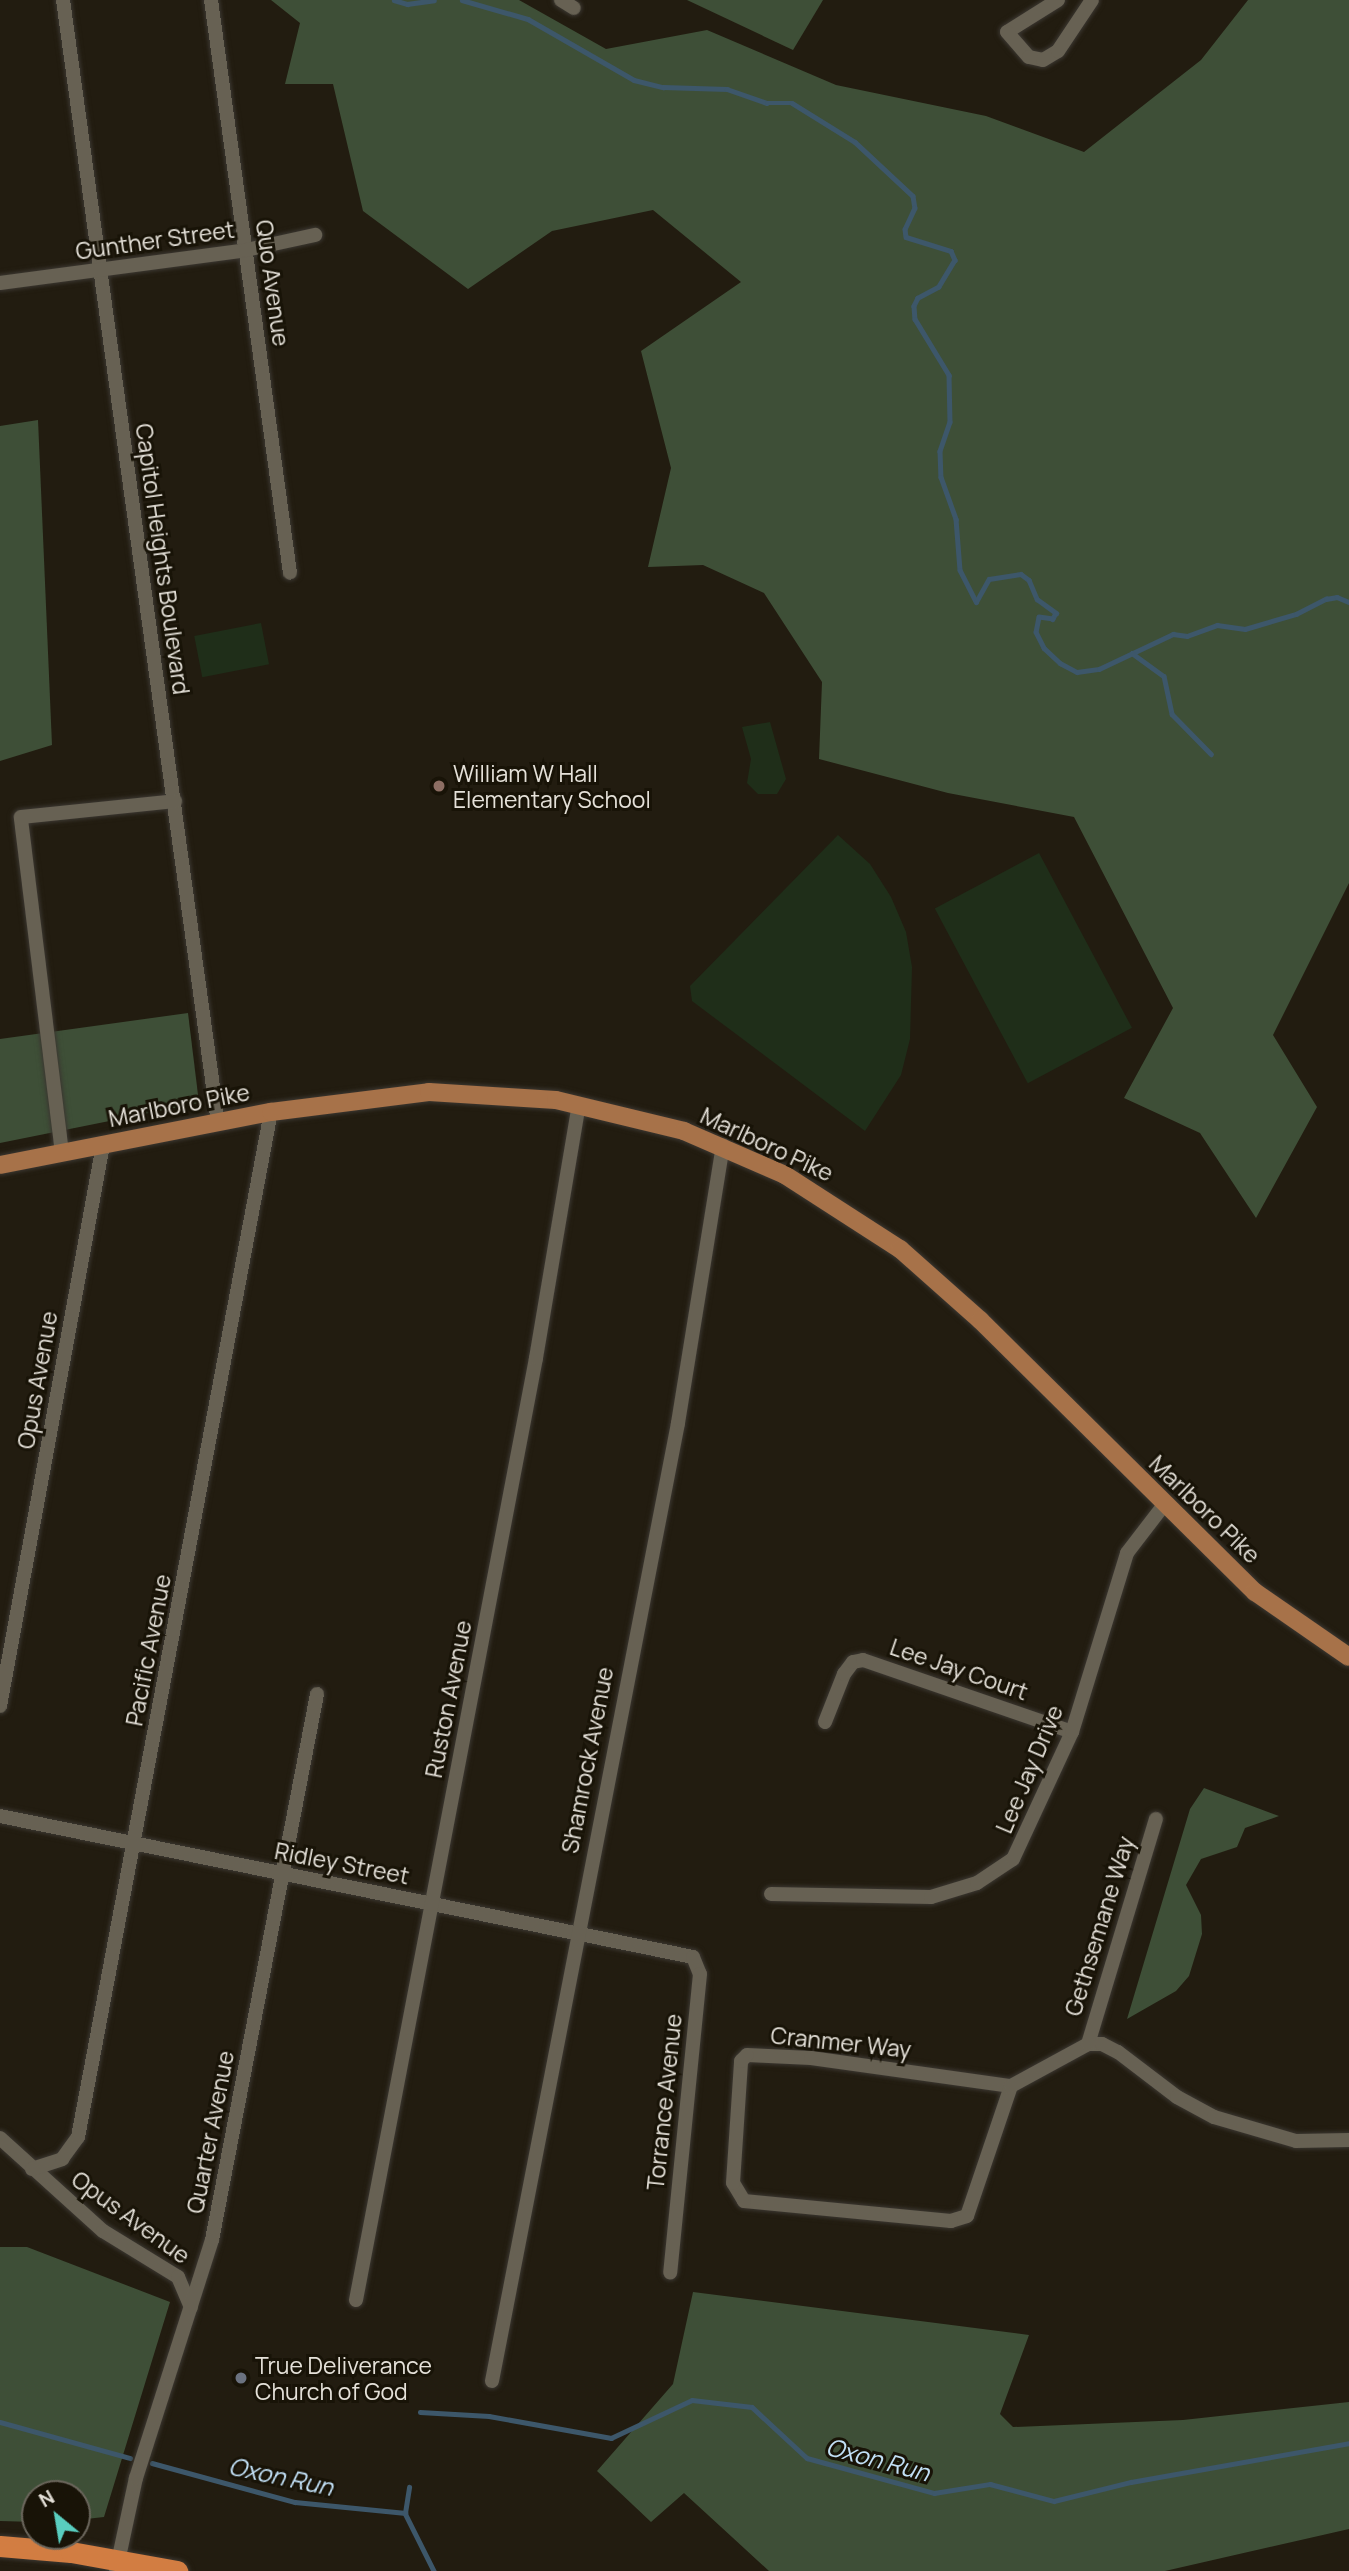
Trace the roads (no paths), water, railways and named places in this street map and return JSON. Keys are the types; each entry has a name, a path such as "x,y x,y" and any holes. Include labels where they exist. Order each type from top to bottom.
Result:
{"highway":[{"path":"0,2546 117,2566 177,2571"}],"main road":[{"name":"Marlboro Pike","path":"0,1165 271,1112 429,1093 541,1098 660,1123 723,1146 827,1198 920,1266 980,1320 1163,1506 1255,1592 1349,1657"}],"street":[{"name":"Capitol Heights Boulevard","path":"63,0 218,1123"},
{"name":"Quo Avenue","path":"211,0 290,573"},
{"path":"561,0 574,8"},
{"path":"1058,0 1007,32 1029,57 1043,60 1058,51 1092,0"},
{"name":"Gunther Street","path":"0,283 99,272 246,250 315,235"},
{"path":"62,1153 21,817 175,802"},
{"name":"Ruston Avenue","path":"356,2300 534,1371 579,1105"},
{"name":"Pacific Avenue","path":"32,2169 62,2159 78,2137 137,1846 271,1112"},
{"name":"Opus Avenue","path":"0,1706 103,1144"},
{"name":"Shamrock Avenue","path":"492,2381 678,1423 723,1146"},
{"name":"Lee Jay Drive","path":"771,1894 931,1897 998,1871 1022,1846 1073,1732 1103,1641 1123,1562 1139,1534 1163,1506"},
{"name":"Lee Jay Court","path":"825,1722 844,1674 853,1662 863,1660 1073,1732"},
{"name":"Quarter Avenue","path":"117,2566 136,2478 191,2313 226,2179 317,1694"},
{"name":"Ridley Street","path":"0,1816 137,1846 677,1952"},
{"name":"Gethsemane Way","path":"1011,2086 1088,2044 1156,1819"},
{"name":"Torrance Avenue","path":"670,2272 700,1968 693,1957 677,1952"},
{"path":"1088,2044 1102,2044 1118,2052 1177,2097 1214,2117 1296,2141 1349,2140"},
{"name":"Cranmer Way","path":"749,2055 811,2058 1011,2086 967,2216 955,2220 747,2202 733,2183 741,2061 749,2055"},
{"name":"Opus Avenue","path":"0,2138 103,2231 178,2277 189,2295 191,2313"}],"waterway":[{"path":"394,0 407,4 434,0"},
{"path":"462,0 528,19 634,80 663,87 727,89 767,103 792,103 855,142 913,196 915,208 905,229 906,237 951,251 955,260 939,287 918,298 914,306 915,319 949,375 950,422 940,451 941,477 956,519 960,570 976,602 989,579 1021,574 1029,580 1037,599 1056,613 1053,619 1039,617 1036,632 1044,648 1060,663 1077,672 1099,669 1173,634 1187,636 1217,625 1245,629 1296,614 1326,599 1337,597 1349,602"},
{"path":"1132,653 1164,676 1172,714 1211,754"},
{"name":"Oxon Run","path":"420,2412 489,2416 611,2438 692,2400 752,2407 807,2458 934,2493 990,2484 1054,2501 1131,2482 1349,2443"},
{"name":"Oxon Run","path":"0,2422 130,2458"},
{"name":"Oxon Run","path":"152,2463 295,2502 405,2513 434,2571"},
{"name":"Oxon Run","path":"405,2513 409,2487"}],"place":[{"name":"William W Hall Elementary School","path":"439,786"},
{"name":"True Deliverance Church of God","path":"241,2378"}]}
